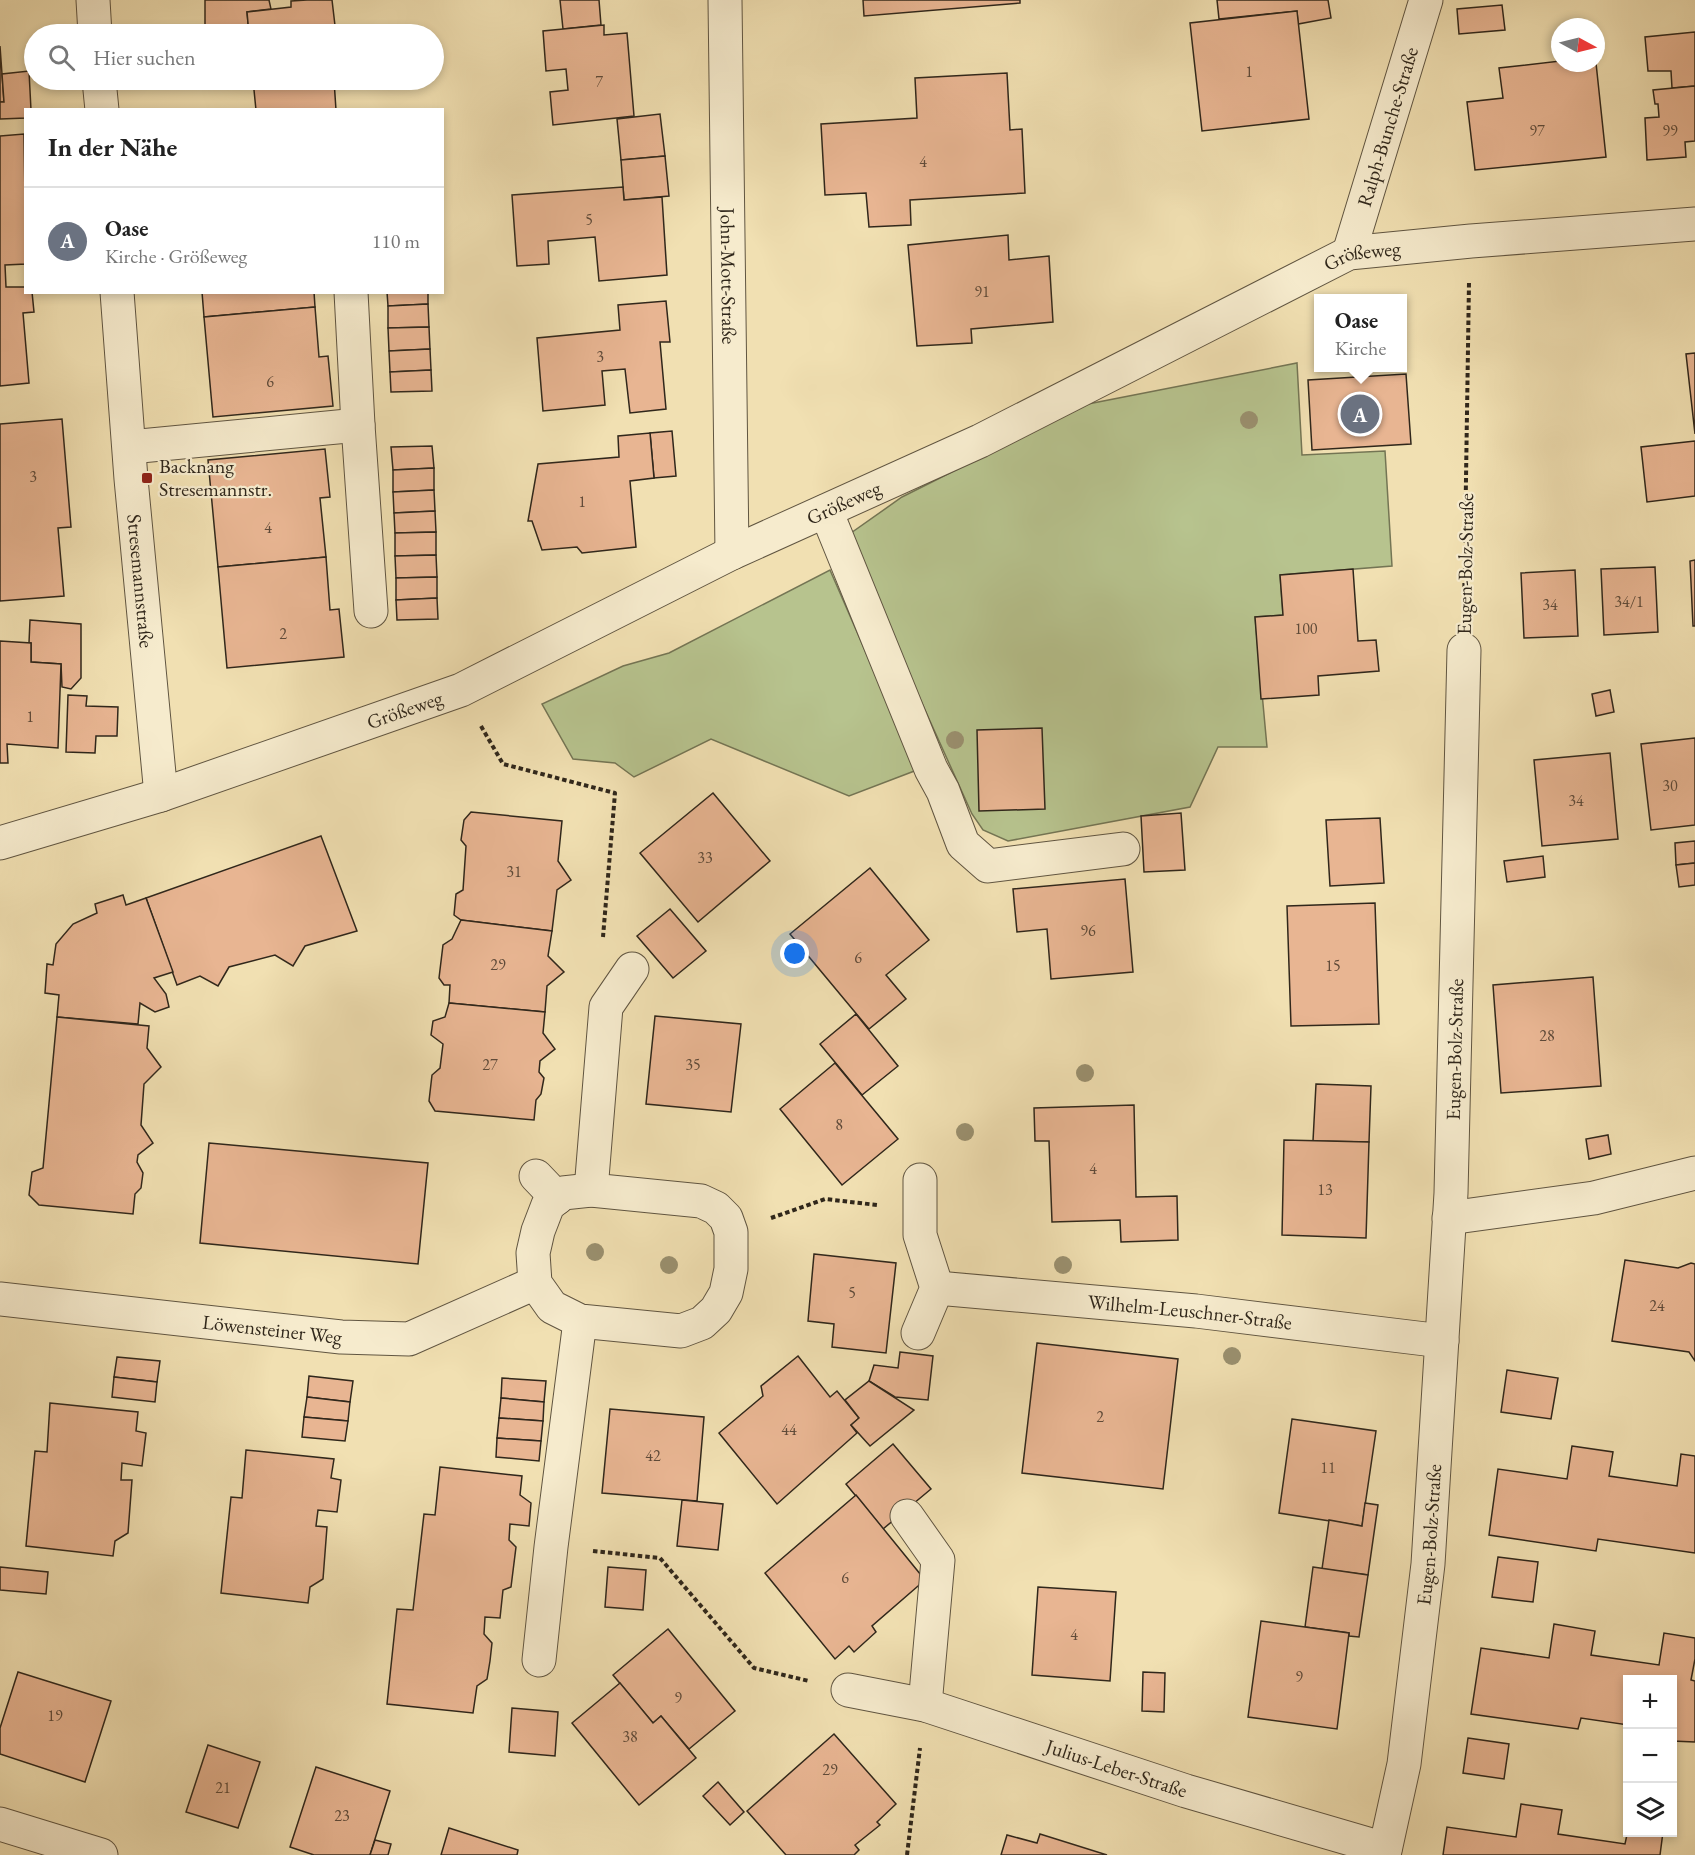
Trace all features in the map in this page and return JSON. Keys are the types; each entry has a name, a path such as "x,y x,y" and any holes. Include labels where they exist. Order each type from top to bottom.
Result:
{"street":[{"path":"93,0 94,24"},
{"name":"John-Mott-Straße","path":"725,0 732,553"},
{"name":"Ralph-Bunche-Straße","path":"1349,253 1426,0"},
{"path":"100,90 102,108"},
{"name":"Größeweg","path":"0,843 161,795 461,690 732,553 980,441 1349,253 1471,240 1695,224"},
{"name":"Stresemannstraße","path":"117,294 161,795"},
{"path":"351,294 371,611"},
{"path":"130,447 358,425"},
{"path":"826,510 963,844 988,866 1123,849"},
{"name":"Eugen-Bolz-Straße","path":"1384,1852 1404,1764 1428,1564 1449,1218 1464,650"},
{"path":"591,1190 606,1007 632,969"},
{"path":"1449,1218 1594,1198 1695,1173"},
{"path":"918,1333 937,1287 920,1235 920,1180"},
{"path":"546,1187 563,1193 591,1190 701,1201 716,1208 726,1218 731,1232 731,1269 726,1293 716,1310 702,1323 681,1331 580,1321 552,1308 535,1283 533,1253 525,1228 548,1205 546,1187"},
{"name":"Löwensteiner Weg","path":"0,1299 341,1337 409,1339 414,1325 478,1296 535,1283"},
{"name":"Wilhelm-Leuschner-Straße","path":"937,1287 1196,1311 1442,1341"},
{"path":"539,1660 580,1321"},
{"path":"907,1516 938,1560 925,1705"},
{"name":"Julius-Leber-Straße","path":"848,1690 925,1705 1186,1791 1384,1852"},
{"path":"0,1824 101,1855"}],"path":[{"name":"Eugen-Bolz-Straße","path":"1464,650 1468,308 1471,240"},
{"path":"461,690 502,764 615,793 603,942"},
{"path":"765,1220 825,1199 886,1206 920,1235"},
{"path":"551,1547 660,1558 754,1668 848,1690"},
{"path":"907,1855 925,1705"}],"green space":[{"path":"1297,363 1302,455 1385,451 1392,566 1280,575 1283,615 1255,617 1267,747 1218,747 1190,807 1008,841 983,830 972,814 911,679 851,533 902,497 1088,404"},
{"path":"830,570 917,770 849,796 711,739 634,777 615,763 573,759 542,704 623,666 669,653"}],"building":[{"path":"205,0 269,0 271,9 247,12 248,24 205,24"},
{"path":"332,0 335,24 248,24 247,12 291,7 291,1"},
{"path":"560,0 599,0 601,25 563,29"},
{"path":"863,0 1020,0 1020,3 864,16"},
{"path":"1217,0 1328,0 1331,18 1298,24 1297,11 1219,19"},
{"path":"1502,5 1505,30 1459,34 1457,9"},
{"path":"1297,11 1309,119 1202,131 1190,23"},
{"path":"604,25 604,35 627,33 634,116 553,125 550,92 568,90 566,69 546,71 543,31"},
{"path":"1695,32 1695,86 1672,88 1671,71 1648,71 1645,37"},
{"path":"0,46 4,102 0,102"},
{"path":"1551,62 1551,72 1597,72 1606,157 1475,170 1467,102 1503,98 1499,68"},
{"path":"24,72 24,90 30,90 31,108 24,108 24,118 0,119 0,102 4,102 2,74"},
{"path":"1007,73 1010,130 1022,129 1025,193 910,200 911,225 869,227 866,193 825,195 821,124 917,118 915,78"},
{"path":"1695,86 1695,141 1685,142 1686,157 1647,160 1645,118 1659,117 1658,104 1655,104 1653,90"},
{"path":"254,90 335,90 336,108 256,108"},
{"path":"660,114 665,156 621,160 617,119"},
{"path":"24,134 24,264 5,265 6,287 24,287 24,294 32,294 34,312 23,313 29,383 0,386 0,136"},
{"path":"665,156 669,196 624,200 621,160"},
{"path":"623,187 624,200 662,197 667,275 599,281 595,237 548,241 549,264 517,266 512,195"},
{"path":"1008,235 1009,260 1049,256 1053,322 971,329 972,343 917,346 908,245"},
{"path":"202,294 314,294 315,307 204,317"},
{"path":"387,294 428,294 428,304 388,306"},
{"path":"666,301 670,342 660,342 666,409 630,413 625,369 602,371 605,405 543,411 537,338 620,330 618,305"},
{"path":"428,304 429,327 388,328 388,306"},
{"path":"315,307 319,357 328,356 333,406 213,417 204,317"},
{"path":"429,327 430,349 389,351 388,328"},
{"path":"430,349 431,370 390,372 389,351"},
{"path":"1695,353 1695,434 1686,354"},
{"path":"431,370 432,391 391,392 390,372"},
{"path":"1406,374 1411,444 1312,450 1308,380"},
{"path":"62,419 71,527 58,528 64,596 0,601 0,424"},
{"path":"672,431 676,476 654,478 650,433"},
{"path":"650,433 654,478 630,481 636,547 582,553 577,547 542,550 532,521 528,521 538,464 619,457 618,436"},
{"path":"1695,441 1695,496 1647,502 1641,447"},
{"path":"432,446 434,468 393,470 391,447"},
{"path":"325,449 330,497 320,498 326,557 218,567 208,460"},
{"path":"434,468 434,490 393,492 393,470"},
{"path":"434,490 435,511 394,513 393,492"},
{"path":"435,511 436,532 395,533 394,513"},
{"path":"436,532 436,555 395,556 395,533"},
{"path":"436,555 437,577 396,578 395,556"},
{"path":"326,557 330,610 339,609 344,657 227,668 218,567"},
{"path":"1695,560 1695,626 1693,626 1690,561"},
{"path":"1655,567 1658,632 1604,635 1601,569"},
{"path":"1353,569 1358,641 1376,640 1379,671 1318,676 1319,695 1261,699 1255,617 1283,615 1280,575"},
{"path":"1575,570 1578,636 1524,638 1521,573"},
{"path":"437,577 437,598 396,600 396,578"},
{"path":"437,598 438,619 397,620 396,600"},
{"path":"30,620 81,624 81,678 71,689 62,687 61,664 31,662"},
{"path":"0,641 31,643 31,662 61,664 58,748 7,744 8,763 0,763"},
{"path":"1610,690 1614,712 1596,716 1592,694"},
{"path":"68,695 87,696 86,706 118,707 117,736 96,736 95,753 66,752"},
{"path":"1042,728 1045,809 979,811 977,730"},
{"path":"1695,738 1695,825 1651,830 1641,744"},
{"path":"1610,753 1618,839 1542,846 1534,760"},
{"path":"713,793 770,861 698,922 640,853"},
{"path":"471,812 562,821 558,861 571,880 557,890 552,931 461,920 454,915 456,894 463,890 466,846 461,840 464,820"},
{"path":"1181,813 1185,870 1144,872 1141,816"},
{"path":"1380,818 1384,883 1330,886 1326,820"},
{"path":"321,836 357,931 305,946 293,966 275,955 229,967 218,986 200,976 177,985 146,898"},
{"path":"1695,841 1695,863 1676,865 1675,843"},
{"path":"1543,856 1545,877 1507,882 1504,861"},
{"path":"1695,863 1695,885 1679,887 1676,865"},
{"path":"870,868 929,940 886,975 906,999 869,1029 790,934"},
{"path":"1125,879 1133,972 1051,979 1047,929 1017,932 1013,889"},
{"path":"123,895 126,905 146,898 173,972 154,978 166,994 169,1007 155,1012 140,1003 138,1024 57,1017 59,995 45,993 47,964 53,965 56,944 73,924 97,913 95,904"},
{"path":"1375,903 1379,1024 1291,1026 1287,906"},
{"path":"670,909 706,951 673,978 637,936"},
{"path":"461,920 552,931 548,956 564,972 547,986 545,1012 449,1003 450,985 444,985 439,978 443,945 452,939"},
{"path":"1593,977 1601,1086 1501,1093 1493,985"},
{"path":"449,1003 545,1012 543,1033 555,1049 540,1061 539,1072 544,1078 541,1094 536,1100 534,1120 435,1111 429,1101 432,1075 440,1068 443,1044 431,1035 433,1021 445,1017"},
{"path":"856,1014 898,1066 862,1095 820,1044"},
{"path":"655,1016 741,1024 731,1112 646,1104"},
{"path":"57,1017 149,1026 147,1048 161,1067 144,1084 141,1125 153,1143 138,1155 137,1162 143,1173 141,1188 135,1194 133,1214 39,1205 29,1195 32,1172 43,1168"},
{"path":"835,1063 898,1139 842,1185 780,1109"},
{"path":"1316,1084 1371,1086 1369,1142 1313,1141"},
{"path":"1134,1105 1136,1197 1177,1196 1178,1240 1121,1242 1120,1220 1052,1222 1049,1141 1035,1141 1034,1108"},
{"path":"1608,1135 1611,1154 1589,1159 1586,1139"},
{"path":"1284,1140 1369,1142 1366,1238 1282,1235"},
{"path":"209,1143 428,1163 418,1264 200,1243"},
{"path":"814,1254 896,1263 886,1353 832,1347 834,1324 808,1321"},
{"path":"1625,1260 1678,1268 1691,1263 1695,1264 1695,1361 1689,1352 1612,1341"},
{"path":"1037,1343 1178,1359 1163,1489 1022,1473"},
{"path":"900,1352 933,1356 928,1400 895,1397 869,1381 874,1365 898,1368"},
{"path":"798,1356 830,1397 837,1391 859,1418 851,1425 857,1433 777,1504 719,1433 763,1396 761,1386"},
{"path":"117,1357 160,1361 157,1382 114,1377"},
{"path":"1507,1370 1558,1378 1551,1419 1501,1412"},
{"path":"309,1376 353,1381 350,1402 307,1397"},
{"path":"114,1377 157,1382 155,1402 112,1397"},
{"path":"502,1378 546,1381 544,1402 501,1398"},
{"path":"869,1381 914,1410 870,1446 851,1425 859,1418 845,1400"},
{"path":"307,1397 350,1402 348,1421 304,1417"},
{"path":"501,1398 544,1402 543,1421 499,1418"},
{"path":"50,1403 138,1412 136,1431 146,1433 142,1466 122,1463 121,1480 132,1480 128,1533 115,1541 113,1556 26,1546 35,1451 47,1452"},
{"path":"610,1409 704,1417 697,1501 602,1493"},
{"path":"304,1417 348,1421 345,1441 302,1437"},
{"path":"499,1418 543,1421 541,1441 497,1438"},
{"path":"1292,1419 1376,1431 1362,1526 1279,1513"},
{"path":"497,1438 541,1441 539,1461 496,1457"},
{"path":"893,1444 931,1489 883,1529 846,1484"},
{"path":"1572,1446 1613,1452 1609,1476 1677,1486 1681,1454 1695,1456 1695,1553 1598,1539 1596,1551 1489,1535 1498,1469 1567,1479"},
{"path":"246,1450 334,1459 331,1478 341,1480 337,1512 318,1510 316,1526 327,1527 323,1579 310,1587 308,1603 221,1593 231,1497 242,1498"},
{"path":"440,1467 522,1476 520,1495 531,1503 529,1526 510,1524 509,1540 516,1547 511,1587 503,1590 500,1618 485,1617 484,1634 492,1643 490,1661 487,1679 477,1686 473,1713 387,1704 397,1609 413,1610 424,1514 435,1515"},
{"path":"856,1495 925,1580 872,1626 876,1632 854,1652 849,1646 835,1659 765,1573"},
{"path":"682,1500 723,1504 718,1550 677,1546"},
{"path":"1365,1503 1378,1505 1368,1575 1322,1569 1329,1520 1362,1526"},
{"path":"1498,1557 1538,1562 1533,1602 1492,1597"},
{"path":"0,1567 48,1572 46,1594 0,1590"},
{"path":"608,1567 646,1570 643,1610 605,1607"},
{"path":"1313,1567 1368,1575 1359,1637 1349,1636 1349,1633 1305,1627"},
{"path":"1038,1587 1116,1592 1110,1681 1032,1675"},
{"path":"1261,1621 1349,1633 1337,1729 1248,1717"},
{"path":"1554,1624 1595,1631 1591,1655 1659,1665 1664,1633 1695,1638 1695,1659 1691,1680 1695,1681 1695,1742 1677,1741 1677,1675 1623,1675 1623,1724 1581,1718 1578,1729 1471,1714 1481,1648 1549,1658"},
{"path":"668,1629 735,1711 689,1749 661,1716 653,1723 613,1675"},
{"path":"18,1672 111,1701 85,1782 0,1754 0,1728"},
{"path":"1143,1672 1165,1673 1164,1712 1142,1711"},
{"path":"620,1683 653,1723 661,1716 696,1758 639,1805 572,1723"},
{"path":"512,1708 558,1712 555,1756 509,1752"},
{"path":"834,1734 896,1804 877,1822 880,1825 855,1845 859,1850 854,1855 786,1855 747,1811"},
{"path":"1468,1738 1509,1744 1504,1779 1463,1773"},
{"path":"208,1745 260,1762 238,1828 186,1812"},
{"path":"316,1767 390,1791 370,1855 314,1855 290,1847"},
{"path":"718,1782 744,1812 730,1825 703,1796"},
{"path":"1521,1804 1562,1810 1558,1834 1625,1844 1626,1837 1662,1837 1660,1855 1443,1855 1447,1827 1516,1837"},
{"path":"449,1828 518,1850 517,1855 441,1855"},
{"path":"1040,1834 1107,1855 1001,1855 1007,1835 1037,1843"},
{"path":"375,1840 391,1844 388,1855 370,1855"}],"place":[{"name":"Oase","path":"1360,414"},
{"name":"Backnang Stresemannstr.","path":"147,478"}]}
